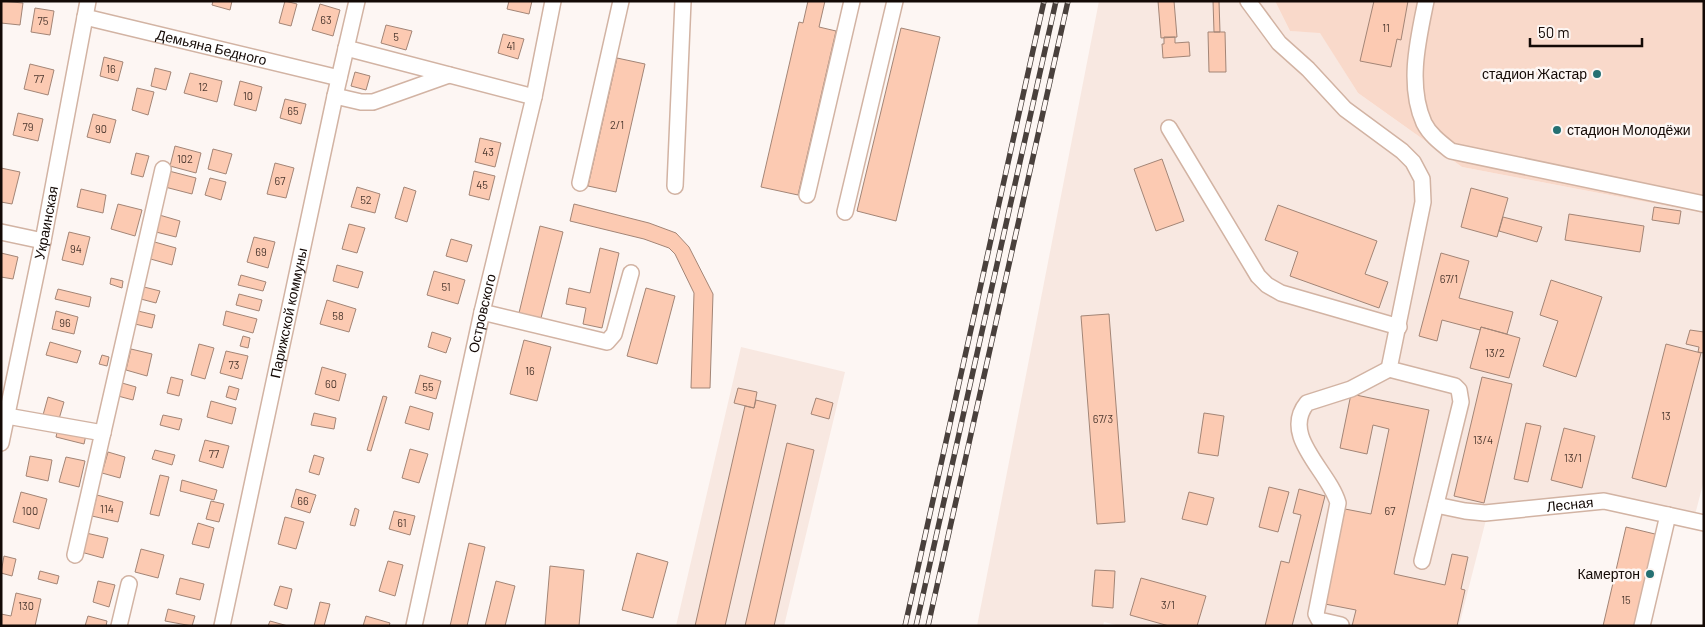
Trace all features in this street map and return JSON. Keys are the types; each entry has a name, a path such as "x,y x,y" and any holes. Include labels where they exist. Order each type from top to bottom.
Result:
{"street":[{"name":"Украинская","path":"1,443 43,241 88,1"},
{"name":"Парижской коммуны","path":"222,626 338,78 357,1"},
{"name":"Островского","path":"414,626 482,312 534,97 553,1"},
{"path":"580,183 621,1"},
{"path":"675,186 683,1"},
{"path":"808,195 852,1"},
{"path":"845,212 895,1"},
{"path":"1248,1 1279,43 1308,69 1345,108 1402,151 1419,170 1423,189 1423,202 1389,369"},
{"path":"1426,1 1417,44 1417,98 1424,123 1429,131 1451,150 1704,204"},
{"name":"Демьяна Бедного","path":"85,17 338,78"},
{"path":"346,48 534,97"},
{"path":"335,96 361,102 373,102 449,75"},
{"path":"1169,128 1258,276 1267,285 1281,293 1399,327"},
{"path":"75,555 163,169"},
{"path":"1,232 43,241"},
{"path":"482,312 607,342 614,334 631,274"},
{"path":"1341,624 1319,620 1316,614 1338,503 1302,440 1298,419 1301,410 1307,403 1351,389 1389,369 1449,384 1459,390 1461,402 1422,561"},
{"path":"7,416 103,433"},
{"name":"Лесная","path":"1436,505 1465,512 1485,513 1604,501 1704,523"},
{"path":"1642,626 1668,515"},
{"path":"119,626 128,584"}],"shaded area":[{"path":"1099,1 1275,1 1290,31 1320,32 1358,93 1462,167 1704,213 1704,480 1695,515 1604,493 1490,504 1459,626 1120,626 1104,622 1103,626 977,626"},
{"name":"стадион Молодёжи","path":"1275,1 1704,1 1704,213 1462,167 1358,93 1320,33 1290,31"},
{"path":"741,347 845,372 784,626 676,626"}],"building":[{"path":"1,1 23,3 20,25 1,23"},
{"path":"213,1 232,1 230,10 212,5"},
{"path":"285,1 297,4 291,26 279,23"},
{"path":"509,1 532,1 529,14 507,9"},
{"path":"808,1 825,1 819,27 836,31 798,195 761,187 799,22 803,23"},
{"path":"1158,1 1174,1 1177,37 1161,38"},
{"path":"1213,1 1219,1 1220,32 1214,32"},
{"path":"1374,1 1408,1 1401,40 1397,39 1391,67 1360,61"},
{"path":"320,4 340,10 333,36 312,30"},
{"path":"35,8 54,11 50,35 31,32"},
{"path":"386,25 412,31 406,50 381,43"},
{"path":"901,28 940,37 896,221 857,211"},
{"path":"1208,32 1225,32 1226,72 1209,72"},
{"path":"503,34 524,39 518,59 498,53"},
{"path":"1164,37 1175,37 1175,43 1189,42 1190,56 1163,58 1162,44 1164,44"},
{"path":"104,57 123,62 118,81 100,76"},
{"path":"617,58 645,64 616,192 588,186"},
{"path":"30,64 54,70 48,95 24,89"},
{"path":"155,68 171,72 166,90 151,86"},
{"path":"355,72 370,76 366,90 351,86"},
{"path":"190,73 222,81 217,102 184,93"},
{"path":"240,81 262,87 256,111 234,105"},
{"path":"137,88 154,92 148,115 132,110"},
{"path":"285,99 306,104 301,124 280,118"},
{"path":"18,113 43,119 38,141 13,135"},
{"path":"93,114 116,120 110,143 87,137"},
{"path":"480,138 501,143 495,167 475,162"},
{"path":"175,146 201,153 196,173 170,166"},
{"path":"213,149 232,154 226,174 208,169"},
{"path":"136,153 149,156 143,177 131,174"},
{"path":"1162,159 1184,221 1156,231 1134,169"},
{"path":"275,163 294,168 286,198 267,194"},
{"path":"1,168 20,172 12,204 1,202"},
{"path":"169,171 196,178 192,194 165,187"},
{"path":"474,171 495,176 489,200 469,195"},
{"path":"210,178 226,182 221,200 205,195"},
{"path":"357,187 380,194 375,213 351,207"},
{"path":"404,187 416,191 407,222 395,218"},
{"path":"1471,188 1508,198 1497,237 1461,227"},
{"path":"81,189 106,195 103,213 77,207"},
{"path":"118,204 142,210 135,236 111,229"},
{"path":"574,204 649,223 676,233 689,247 713,294 710,388 691,388 694,293 675,254 669,248 644,239 570,221"},
{"path":"1278,205 1377,241 1365,274 1388,282 1379,308 1290,276 1298,252 1265,240"},
{"path":"1654,207 1681,211 1679,224 1652,220"},
{"path":"156,214 180,221 176,237 152,231"},
{"path":"1569,214 1644,226 1640,252 1565,240"},
{"path":"1503,217 1542,227 1537,242 1499,231"},
{"path":"349,224 365,228 357,253 342,249"},
{"path":"540,226 563,232 541,318 519,313"},
{"path":"69,232 90,237 83,265 62,260"},
{"path":"254,237 275,242 268,268 247,262"},
{"path":"451,239 472,245 467,262 446,256"},
{"path":"151,241 176,248 172,265 147,258"},
{"path":"600,248 619,253 602,328 583,324 586,308 566,304 569,288 590,293"},
{"path":"1,253 18,257 13,279 1,277"},
{"path":"1441,253 1469,261 1459,298 1513,312 1507,334 1481,327 1480,330 1442,320 1437,341 1419,336"},
{"path":"337,265 363,272 358,288 333,281"},
{"path":"434,271 465,280 458,304 427,295"},
{"path":"241,275 266,282 263,291 238,285"},
{"path":"111,278 123,281 122,288 110,284"},
{"path":"1551,280 1602,297 1576,377 1543,366 1558,321 1540,315"},
{"path":"140,286 160,291 156,303 137,298"},
{"path":"646,288 675,296 657,364 627,356"},
{"path":"58,289 91,297 89,307 55,299"},
{"path":"239,294 262,300 259,311 236,305"},
{"path":"327,300 356,309 349,332 320,324"},
{"path":"56,311 78,317 74,334 52,329"},
{"path":"138,311 155,315 152,328 135,324"},
{"path":"226,311 257,319 253,333 223,325"},
{"path":"1109,314 1125,522 1097,524 1081,316"},
{"path":"1481,327 1520,338 1509,378 1470,368"},
{"path":"1690,330 1704,332 1704,353 1698,352 1699,347 1686,344"},
{"path":"432,332 451,338 446,353 428,347"},
{"path":"243,336 250,338 248,348 240,346"},
{"path":"524,340 551,347 537,401 510,394"},
{"path":"50,342 81,351 77,363 46,355"},
{"path":"199,344 214,348 205,379 191,375"},
{"path":"1666,344 1701,353 1666,487 1632,478"},
{"path":"131,349 152,354 147,376 126,370"},
{"path":"226,351 248,356 242,379 220,373"},
{"path":"102,355 109,357 107,366 99,364"},
{"path":"322,367 346,374 339,401 315,394"},
{"path":"420,375 441,381 436,399 415,393"},
{"path":"171,377 183,380 179,396 167,393"},
{"path":"1482,377 1512,384 1484,503 1454,496"},
{"path":"122,383 136,387 133,400 118,396"},
{"path":"229,386 239,389 236,400 226,397"},
{"path":"738,388 757,392 754,408 734,403"},
{"path":"1351,394 1429,410 1394,574 1445,585 1452,554 1468,557 1461,589 1465,590 1457,626 1352,626 1356,610 1325,604 1345,509 1371,514 1389,429 1373,425 1367,454 1340,448"},
{"path":"383,396 387,397 371,451 367,450"},
{"path":"48,397 64,402 59,419 43,415"},
{"path":"816,398 833,403 829,419 811,414"},
{"path":"756,400 776,405 725,626 695,626 745,406 754,408"},
{"path":"211,401 236,408 232,424 207,417"},
{"path":"410,406 433,413 429,430 405,423"},
{"path":"314,413 336,418 334,429 311,425"},
{"path":"1204,413 1224,416 1218,456 1198,453"},
{"path":"163,415 182,419 179,430 160,425"},
{"path":"1526,423 1541,426 1528,482 1514,479"},
{"path":"58,428 86,435 84,444 56,437"},
{"path":"1564,428 1595,436 1582,488 1551,480"},
{"path":"205,440 229,446 223,468 199,461"},
{"path":"787,443 814,450 774,626 745,626"},
{"path":"410,449 428,454 419,483 402,478"},
{"path":"155,450 175,455 172,465 152,459"},
{"path":"108,452 125,457 120,478 102,473"},
{"path":"314,455 324,458 319,475 309,472"},
{"path":"30,456 52,460 48,481 26,476"},
{"path":"66,457 85,461 79,487 59,482"},
{"path":"160,475 169,477 159,516 150,514"},
{"path":"182,480 217,490 214,500 180,491"},
{"path":"1269,487 1289,492 1278,532 1259,527"},
{"path":"296,489 316,495 310,513 291,507"},
{"path":"1299,489 1325,496 1292,626 1265,626 1281,561 1289,563 1301,515 1293,513"},
{"path":"21,492 47,499 39,529 13,522"},
{"path":"1189,492 1214,498 1207,525 1182,519"},
{"path":"97,495 123,502 118,522 92,516"},
{"path":"211,501 224,504 219,522 206,519"},
{"path":"355,508 359,510 355,526 350,525"},
{"path":"394,511 415,516 410,535 389,529"},
{"path":"285,517 304,522 296,549 278,544"},
{"path":"198,523 214,528 209,548 192,544"},
{"path":"1626,527 1659,535 1638,626 1603,626"},
{"path":"86,533 108,538 103,558 81,552"},
{"path":"469,543 485,547 467,626 450,626"},
{"path":"141,549 164,555 158,578 135,572"},
{"path":"637,553 668,562 653,618 622,610"},
{"path":"4,556 16,559 12,576 1,573"},
{"path":"388,561 403,565 395,596 379,591"},
{"path":"550,566 584,570 579,626 545,626"},
{"path":"1095,570 1115,571 1113,608 1092,606"},
{"path":"40,571 59,576 57,584 38,579"},
{"path":"180,578 204,584 200,600 176,594"},
{"path":"1141,578 1206,596 1197,626 1169,626 1130,615"},
{"path":"98,581 115,585 109,607 93,602"},
{"path":"496,581 515,586 505,626 485,626"},
{"path":"280,586 292,589 287,609 274,605"},
{"path":"16,593 41,599 35,626 1,626 1,614 11,616"},
{"path":"320,602 330,604 324,626 314,626"},
{"path":"168,609 195,616 192,626 165,621"},
{"path":"88,616 107,621 106,626 85,626"},
{"path":"366,616 390,623 389,626 363,626"},
{"path":"270,621 288,626 268,626"}],"railway":[{"path":"905,626 1044,1"},
{"path":"916,626 1056,1"},
{"path":"928,626 1068,1"}],"place":[{"name":"стадион Жастар","path":"1597,74"},
{"name":"стадион Молодёжи","path":"1557,130"},
{"name":"Камертон","path":"1650,574"}]}
